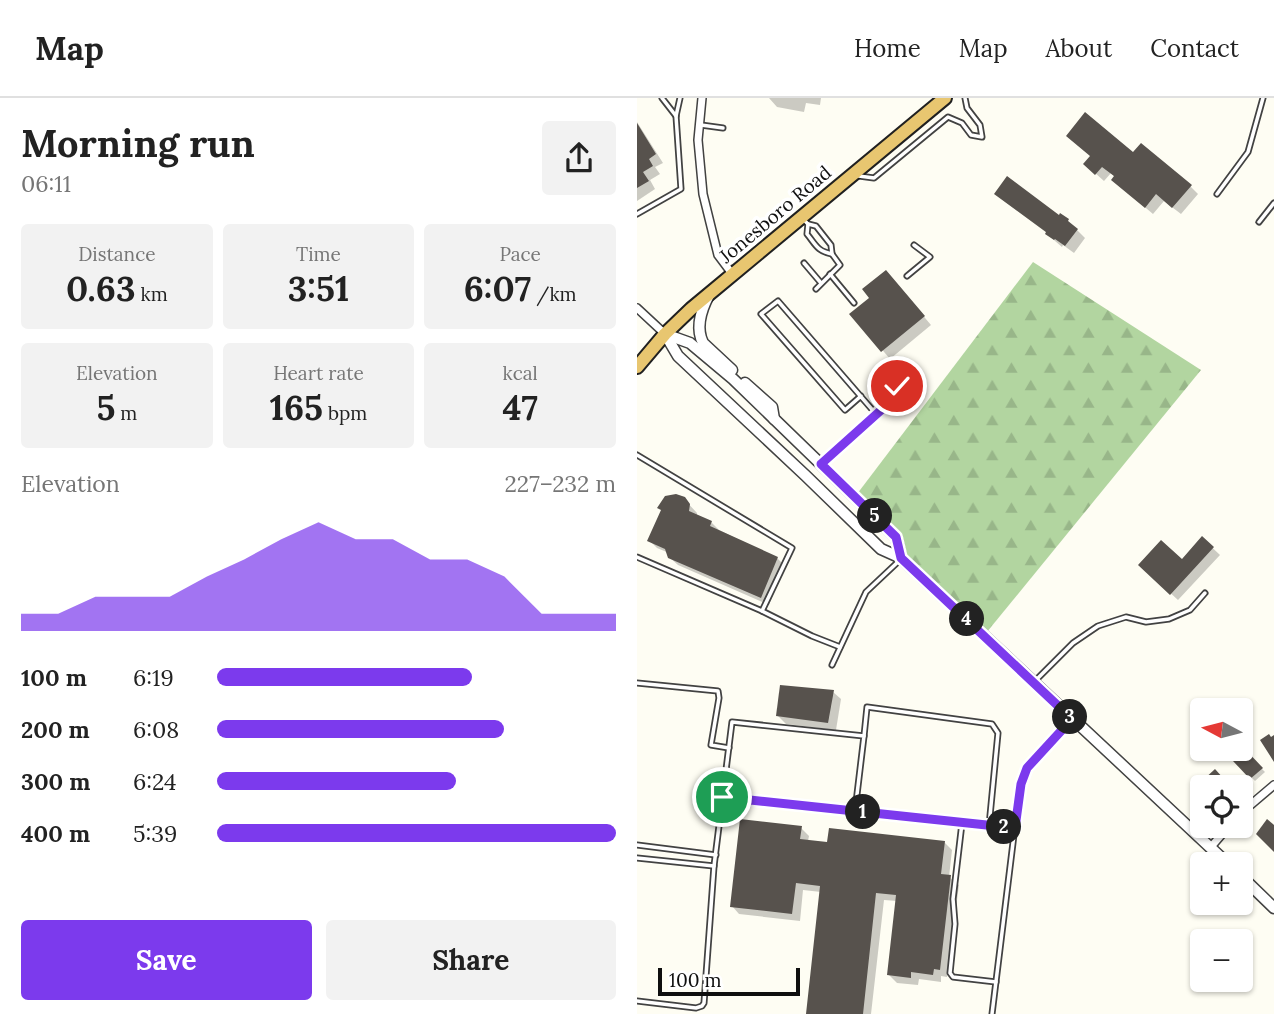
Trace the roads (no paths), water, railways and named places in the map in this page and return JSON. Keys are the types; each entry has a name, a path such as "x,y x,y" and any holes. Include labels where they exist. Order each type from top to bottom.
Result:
{"highway":[{"name":"Jonesboro Road","path":"637,367 666,334 709,294 805,221 851,176 945,98"}],"street":[{"path":"702,98 698,140 703,194 718,254 733,275"},
{"path":"709,294 699,328 703,343 772,407 774,419"},
{"path":"637,308 666,334 690,343 733,379 896,537 901,558"},
{"path":"666,334 677,356 881,549 901,558 1214,852"},
{"path":"1253,803 1274,785"},
{"path":"1210,848 1219,838"},
{"path":"1253,888 1274,908"}],"lane":[{"path":"662,98 676,116"},
{"path":"637,214 681,189 676,116 680,98"},
{"path":"851,176 874,178 948,117 962,123 971,135 982,137 980,125 967,108 965,98"},
{"path":"1217,194 1248,152 1263,98"},
{"path":"699,124 723,128"},
{"path":"1259,222 1274,203"},
{"path":"805,221 807,234 816,245 822,252 832,254"},
{"path":"805,221 816,226 831,245 832,254 840,265 816,289"},
{"path":"907,276 930,257 914,245"},
{"path":"804,263 821,284"},
{"path":"831,274 854,303"},
{"path":"861,396 845,410 761,314 778,301 861,396 876,414"},
{"path":"821,464 889,403 897,386"},
{"path":"637,455 792,548 762,611"},
{"path":"637,557 840,647"},
{"path":"832,665 866,592 901,558"},
{"path":"1034,682 1073,643 1098,626 1126,617 1146,622 1169,618 1190,610 1205,593"},
{"path":"637,683 718,691 711,745 729,748"},
{"path":"855,811 867,707 992,724 998,733 989,826"},
{"path":"992,1014 1021,784 1027,768 1072,719"},
{"path":"637,1001 697,1008 702,1006 707,976 714,866 732,722 864,736"},
{"path":"722,797 1015,828"},
{"path":"962,823 953,899 955,924 950,973 953,977 996,982"},
{"path":"637,845 716,855"},
{"path":"637,858 714,866"}]}
